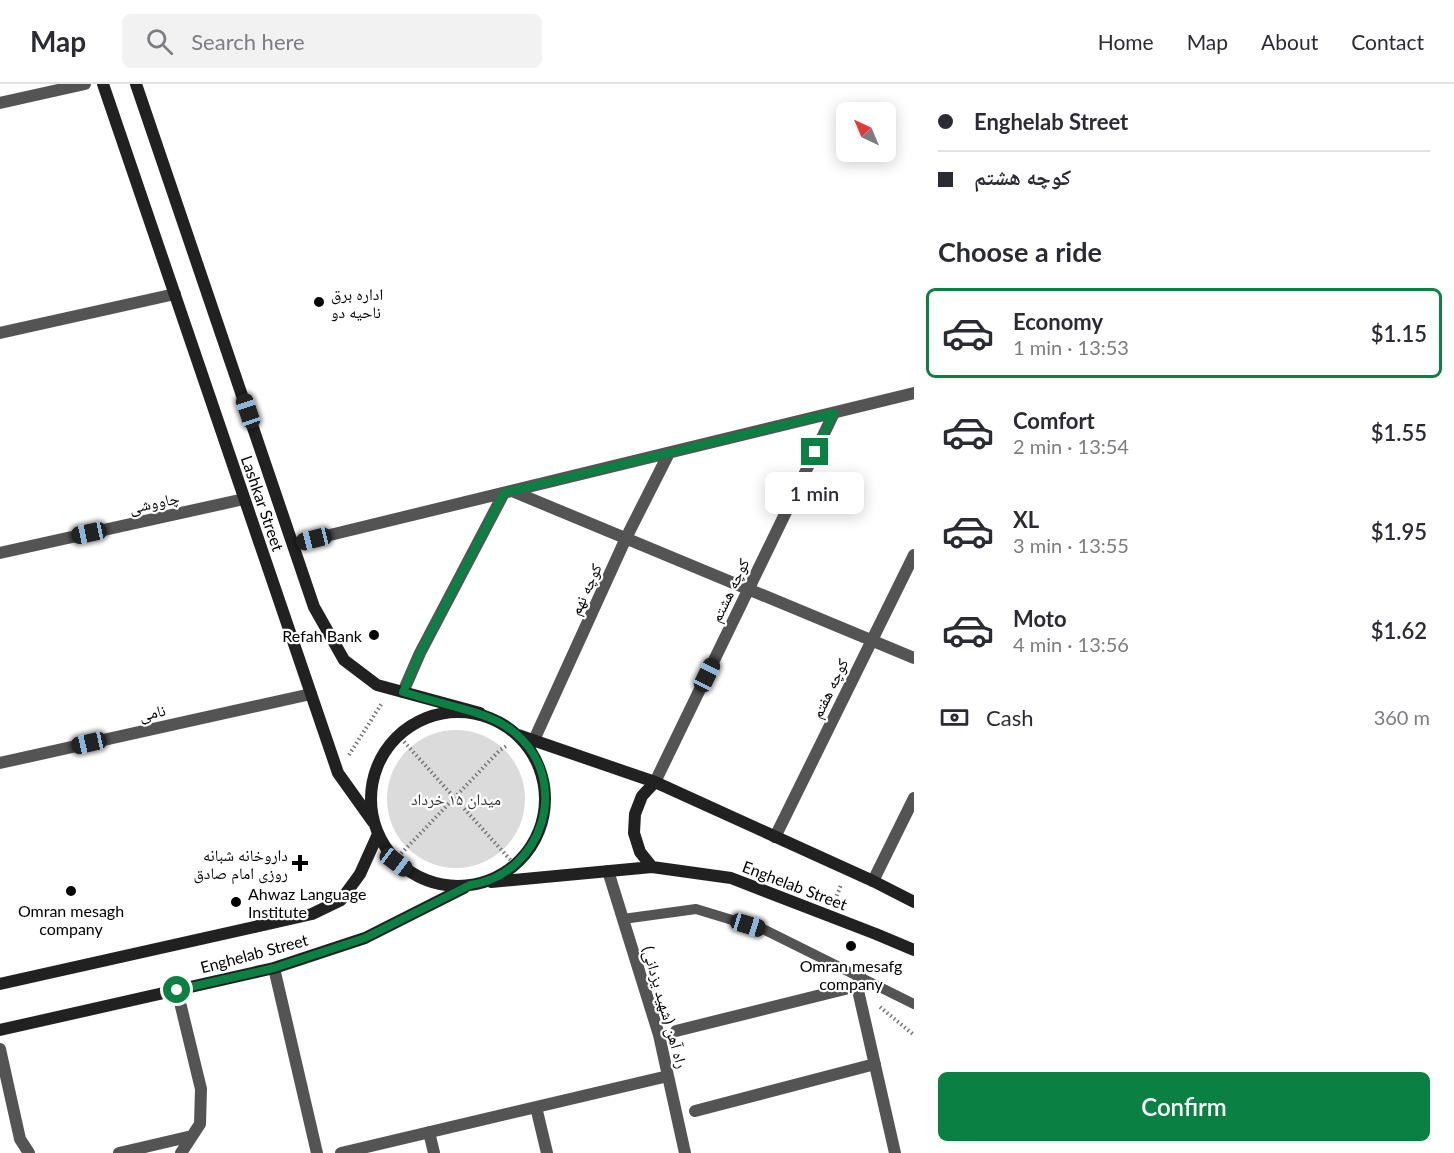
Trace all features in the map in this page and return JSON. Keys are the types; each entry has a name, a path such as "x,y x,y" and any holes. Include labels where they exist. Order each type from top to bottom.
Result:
{"main road":[{"name":"Lashkar Street","path":"103,84 338,773 375,828 382,844 395,860 414,876 436,884 459,886 475,884"},
{"name":"Lashkar Street","path":"136,84 314,607 345,660 377,685 480,713"},
{"path":"375,828 370,800 373,777 382,756 398,735 413,723 435,714 457,711 480,713 501,722 534,754 543,775 546,798 543,821 534,842 515,865 502,874 475,884"},
{"name":"Enghelab Street","path":"515,738 534,740 655,782 873,881 914,902"},
{"path":"652,867 640,852 634,833 635,814 642,796 655,782"},
{"name":"Enghelab Street","path":"0,984 312,914 341,900 360,874 375,828"},
{"name":"Enghelab Street","path":"0,1030 274,968 365,938 475,884 652,867 731,878 914,950"}],"street":[{"path":"0,103 85,84"},
{"path":"0,333 175,294"},
{"path":"293,544 914,393"},
{"name":"کوچه هشتم","path":"655,782 834,413"},
{"name":"کوچه نهم","path":"534,740 626,538 669,453"},
{"path":"508,492 626,538 914,658"},
{"path":"397,691 508,492"},
{"name":"چاووشی","path":"0,552 244,499"},
{"name":"کوچه هفتم","path":"775,837 914,555"},
{"name":"نامی","path":"0,763 311,694"},
{"path":"873,881 914,798"},
{"name":"راه آهن (شهید یزدانی)","path":"608,871 659,1035 685,1153"},
{"path":"274,968 317,1153"},
{"path":"676,1031 858,981 896,1153"},
{"path":"177,990 201,1089 200,1124 181,1153"},
{"path":"0,1049 20,1139 29,1153"},
{"path":"695,1111 875,1064"},
{"path":"341,1153 668,1076"},
{"path":"536,1107 547,1153"},
{"path":"429,1132 434,1153"},
{"path":"119,1153 192,1136"}],"lane":[{"path":"623,919 696,909 765,930 858,981 914,1004"}],"path":[{"path":"338,773 397,691"},
{"path":"398,735 515,865"},
{"path":"395,860 500,750 515,738"},
{"path":"858,981 914,1035"}],"green space":[{"name":"میدان ۱۵ خرداد","path":"456,730 482,735 505,750 520,773 525,799 520,825 505,848 482,863 456,868 430,863 407,848 392,825 387,799 392,773 407,750 430,735"}],"place":[{"name":"اداره برق ناحیه دو","path":"319,302"},
{"name":"Refah Bank","path":"374,635"},
{"name":"داروخانه شبانه روزی امام صادق","path":"300,863"},
{"name":"Omran mesagh company","path":"71,891"},
{"name":"Ahwaz Language Institute","path":"236,902"},
{"name":"Omran mesafg company","path":"851,946"}],"route":[{"path":"177,990 274,968 365,938 470,885 502,874 520,860 534,842 543,821 546,798 543,775 534,754 518,734 501,722 480,713 403,692 420,653 504,493 834,413 815,452"}]}
